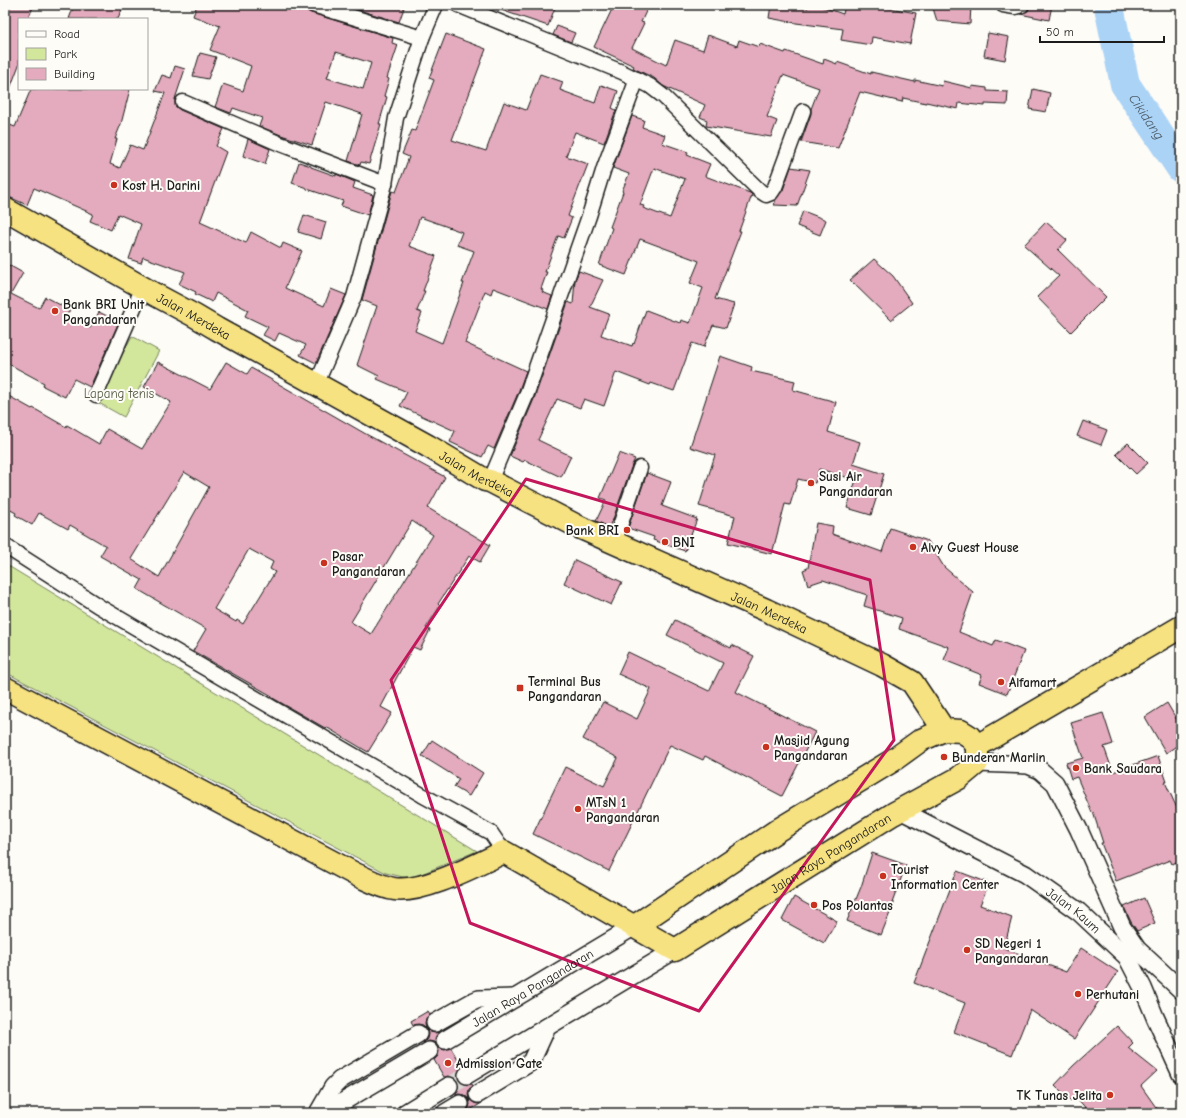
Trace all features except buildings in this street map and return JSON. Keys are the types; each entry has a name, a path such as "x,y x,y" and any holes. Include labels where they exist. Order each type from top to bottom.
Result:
{"highway":[{"name":"Jalan Merdeka","path":"5,209 316,385 428,446 485,480 490,481 579,527 773,613 875,661 912,682 944,730"},
{"name":"Jalan Raya Pangandaran","path":"675,950 900,810 959,778 977,754 1181,627"},
{"path":"5,688 377,884 404,890 423,886 454,875 504,852 675,950"},
{"path":"944,730 961,731 969,736 977,754"},
{"name":"Jalan Raya Pangandaran","path":"635,926 778,830 892,761 921,740 944,730"}],"street":[{"path":"313,5 422,38"},
{"path":"316,385 354,297 385,184 396,118 422,38 436,5"},
{"path":"458,5 637,78 650,86 663,96 760,191 766,195 771,193 775,187 804,110"},
{"path":"1003,5 1015,7 1022,5"},
{"path":"490,481 526,396 589,216 604,168 637,78"},
{"path":"183,102 278,143 385,184"},
{"path":"96,394 143,287"},
{"path":"614,543 640,468"},
{"path":"5,546 100,607 415,791 491,833 504,852"},
{"name":"Jalan Kaum","path":"977,754 1028,765 1040,770 1055,784 1079,830 1122,927 1137,949 1181,990"},
{"name":"Jalan Kaum","path":"900,810 1025,874 1079,912 1127,957 1144,988 1155,1017 1181,1074"},
{"name":"Jalan Raya Pangandaran","path":"445,1040 635,926"},
{"name":"Jalan Raya Pangandaran","path":"467,1075 675,950"},
{"path":"435,1023 479,999 517,998"},
{"path":"478,1094 531,1062 547,1027"},
{"path":"318,1113 332,1087 340,1080 418,1034"},
{"path":"324,1113 428,1051"},
{"path":"404,1113 449,1086"},
{"path":"445,1113 460,1104"}],"highlighted area":[{"path":"526,479 870,580 894,740 699,1011 470,923 391,680"}],"green space":[{"name":"Lapang tenis","path":"132,336 159,351 124,417 97,402"},
{"path":"5,564 477,851 414,877 403,877 386,873 5,672"}],"waterway":[{"name":"Cikidang","path":"1110,5 1109,7 1125,84 1181,168"}],"tunnel":[{"path":"449,1086 467,1075"}],"place":[{"name":"Kost H. Darini","path":"114,185"},
{"name":"Bank BRI Unit Pangandaran","path":"55,311"},
{"name":"Susi Air Pangandaran","path":"811,483"},
{"name":"Bank BRI","path":"627,530"},
{"name":"BNI","path":"665,542"},
{"name":"Alvy Guest House","path":"913,547"},
{"name":"Pasar Pangandaran","path":"324,563"},
{"name":"Alfamart","path":"1001,682"},
{"name":"Terminal Bus Pangandaran","path":"520,688"},
{"name":"Masjid Agung Pangandaran","path":"766,747"},
{"name":"Bunderan Marlin","path":"944,757"},
{"name":"Bank Saudara","path":"1076,768"},
{"name":"MTsN 1 Pangandaran","path":"578,809"},
{"name":"Tourist Information Center","path":"883,876"},
{"name":"Pos Polantas","path":"814,905"},
{"name":"SD Negeri 1 Pangandaran","path":"967,950"},
{"name":"Perhutani","path":"1078,994"},
{"name":"Admission Gate","path":"448,1063"},
{"name":"TK Tunas Jelita","path":"1110,1095"}]}
